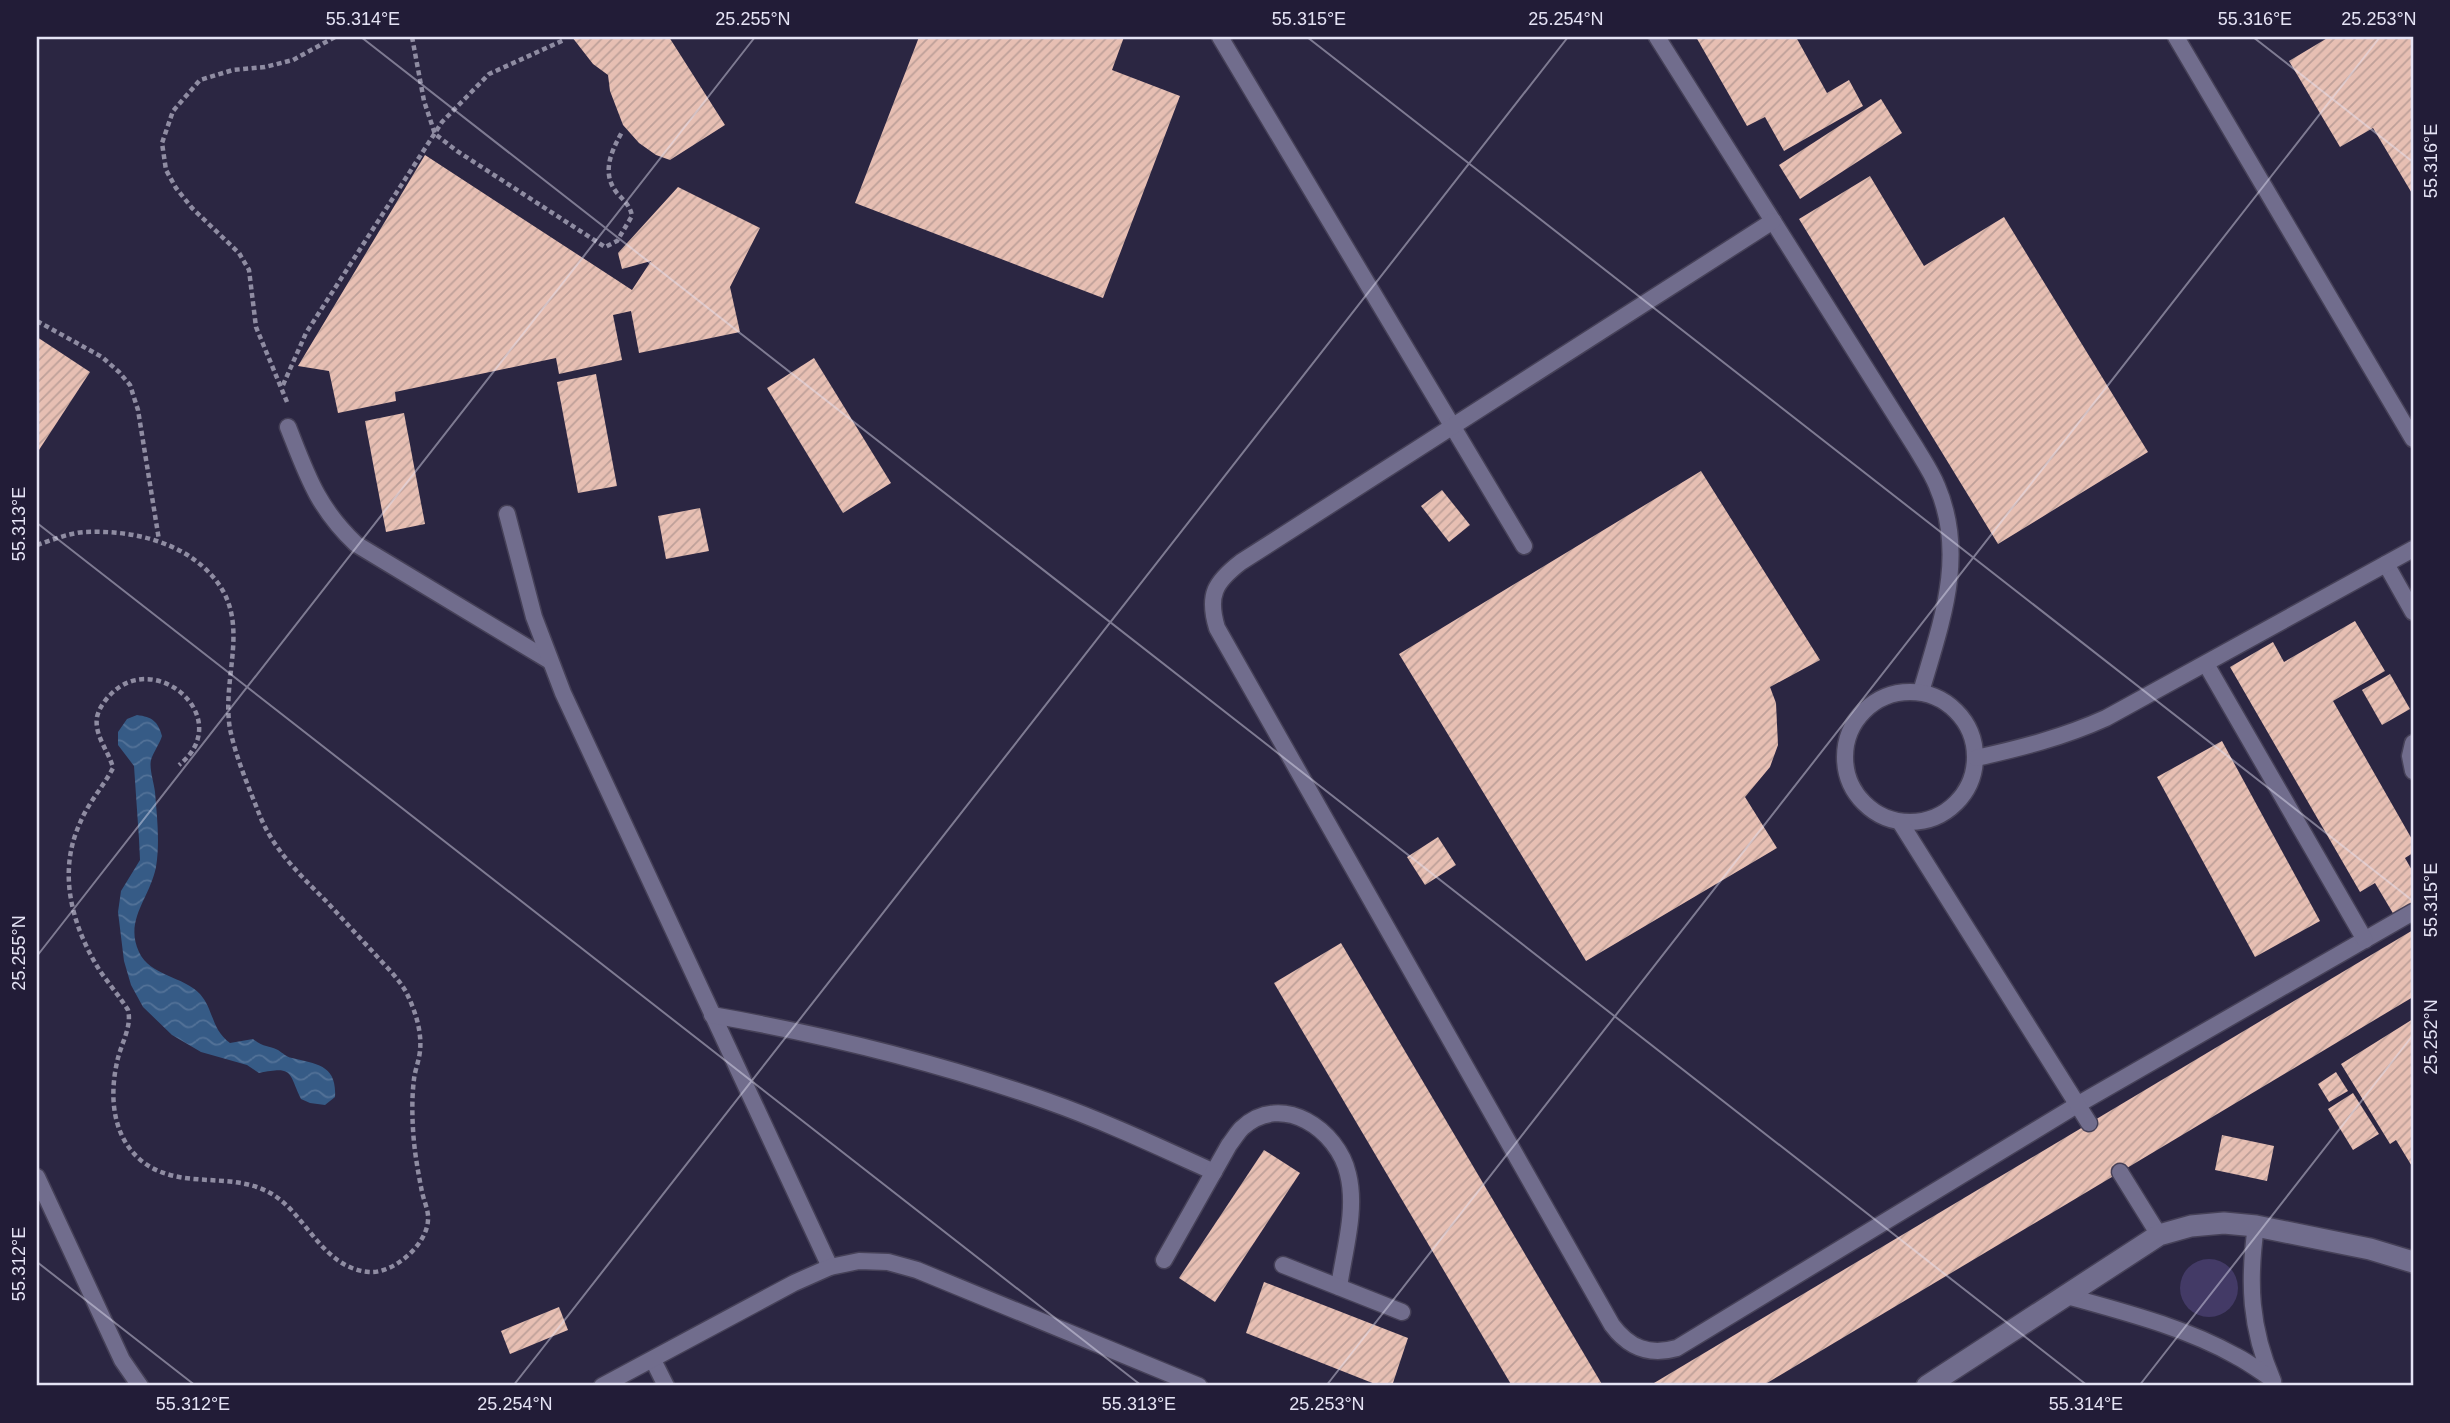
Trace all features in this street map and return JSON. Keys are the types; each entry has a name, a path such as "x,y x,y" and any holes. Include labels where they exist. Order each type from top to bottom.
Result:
{"street":[{"path":"1927,1386 2159,1235 2202,1225 2224,1223 2256,1226 2370,1249 2413,1262"}],"lane":[{"path":"1220,37 1524,545"},
{"path":"1657,37 1938,486 1950,528 1952,572 1921,692"},
{"path":"2176,37 2413,439"},
{"path":"1773,221 1241,562 1225,574 1214,591 1212,609 1217,628 1621,1337 1633,1346 1647,1351 1663,1352 1677,1348 2077,1105 2413,912"},
{"path":"288,427 320,503 336,525 355,544 550,661"},
{"path":"507,514 521,573 550,661 577,724 830,1267"},
{"path":"1976,758 2077,732 2413,550"},
{"path":"2386,564 2413,612"},
{"path":"2206,664 2365,940"},
{"path":"1902,692 1921,692 1938,697 1954,707 1973,739 1976,758 1973,776 1965,793 1953,807 1937,817 1900,822 1882,816 1866,806 1847,775 1845,756 1848,737 1856,721 1868,707 1884,697 1902,692"},
{"path":"2413,743 2410,756 2413,771"},
{"path":"1900,822 2089,1123"},
{"path":"712,1015 836,1040 1048,1101 1214,1172"},
{"path":"1164,1260 1242,1128 1260,1117 1282,1113 1303,1117 1320,1129 1340,1150 1349,1174 1351,1201 1339,1287"},
{"path":"2120,1172 2159,1235"},
{"path":"37,1177 122,1360 140,1386"},
{"path":"2256,1226 2250,1292 2254,1324 2275,1383"},
{"path":"602,1386 794,1283 830,1267 859,1261 888,1262 917,1269 1199,1386"},
{"path":"1283,1265 1402,1312"},
{"path":"2067,1296 2152,1321 2194,1337 2236,1356 2275,1383"},
{"path":"653,1360 666,1386"}],"path":[{"path":"288,427 288,404 256,327 249,270 239,253 192,208 176,188 166,170 162,143 173,111 200,80 293,60 335,37"},
{"path":"412,37 424,101 435,134 605,247 617,240 632,216 627,204 608,178 607,167 622,132"},
{"path":"282,387 306,332 442,122 489,74 564,40"},
{"path":"37,321 102,357 130,385 138,410 159,540"},
{"path":"37,545 82,532 125,534 159,540 195,559 215,579 229,602 235,637 229,688 230,726 262,820 279,850 301,877 389,969 407,993 418,1020 420,1050 414,1079 413,1131 428,1220 419,1246 391,1267 372,1272 354,1268 326,1251 289,1208 271,1193 249,1184 177,1178 151,1168 135,1155 119,1132 113,1103 117,1060 130,1018 128,1010 99,968 73,914 68,868 72,844 80,823 113,768 99,737 97,717 104,701 116,689 132,681 149,679 167,683 182,692 199,718 200,732 190,757 179,765"}],"shaded area":[{"path":"2203,1259 2215,1259 2230,1267 2238,1282 2238,1294 2230,1309 2215,1317 2203,1317 2188,1309 2180,1294 2180,1282 2188,1267"}],"water":[{"path":"137,715 154,721 162,736 151,764 158,849 153,878 136,919 134,930 139,952 151,966 185,983 200,994 219,1032 230,1043 253,1039 288,1057 310,1062 329,1072 335,1086 335,1097 325,1105 301,1099 291,1077 284,1071 259,1073 247,1065 201,1052 172,1035 143,1007 131,985 124,961 118,912 121,891 140,860 139,839 134,766 118,745 118,732 127,719"}],"building":[{"path":"572,37 669,37 725,125 670,160 656,155 639,143 623,125 610,91 608,75 593,64"},
{"path":"919,37 1124,37 1112,70 1180,96 1103,298 855,203"},
{"path":"1696,37 1796,37 1827,93 1849,80 1863,106 1784,151 1765,117 1747,126"},
{"path":"2329,37 2413,37 2413,195 2373,128 2340,147 2289,61"},
{"path":"1881,99 1902,133 1800,199 1779,165"},
{"path":"425,155 632,290 651,261 622,269 618,253 678,187 760,228 730,287 740,332 639,353 631,311 613,315 622,360 559,374 556,358 395,392 396,401 338,413 329,371 298,366"},
{"path":"1870,176 1924,266 2004,217 2148,452 1998,544 1799,219"},
{"path":"37,337 90,372 37,453"},
{"path":"814,358 891,483 843,513 767,388"},
{"path":"596,374 617,486 578,493 557,382"},
{"path":"404,413 425,524 386,532 365,421"},
{"path":"1701,471 1820,660 1770,687 1776,703 1778,745 1770,767 1745,797 1777,848 1586,961 1399,654"},
{"path":"1442,490 1470,525 1449,542 1421,506"},
{"path":"700,508 709,551 666,559 658,516"},
{"path":"2355,621 2385,671 2333,701 2413,841 2413,853 2405,858 2413,872 2413,904 2394,915 2375,883 2360,892 2230,667 2273,642 2284,662"},
{"path":"2390,674 2410,709 2382,725 2362,690"},
{"path":"2222,741 2320,921 2255,957 2157,777"},
{"path":"1438,837 1456,865 1425,885 1407,857"},
{"path":"2413,930 2413,997 1762,1386 1649,1386"},
{"path":"1341,943 1603,1386 1512,1386 1274,983"},
{"path":"2413,1019 2413,1168 2396,1140 2390,1144 2341,1064"},
{"path":"2336,1072 2348,1091 2329,1102 2318,1084"},
{"path":"2353,1093 2379,1134 2353,1150 2328,1109"},
{"path":"2222,1135 2274,1146 2267,1181 2215,1170"},
{"path":"1264,1150 1300,1173 1215,1302 1179,1278"},
{"path":"1264,1282 1408,1338 1392,1386 1380,1386 1246,1333"},
{"path":"559,1307 568,1330 510,1354 501,1331"}]}
